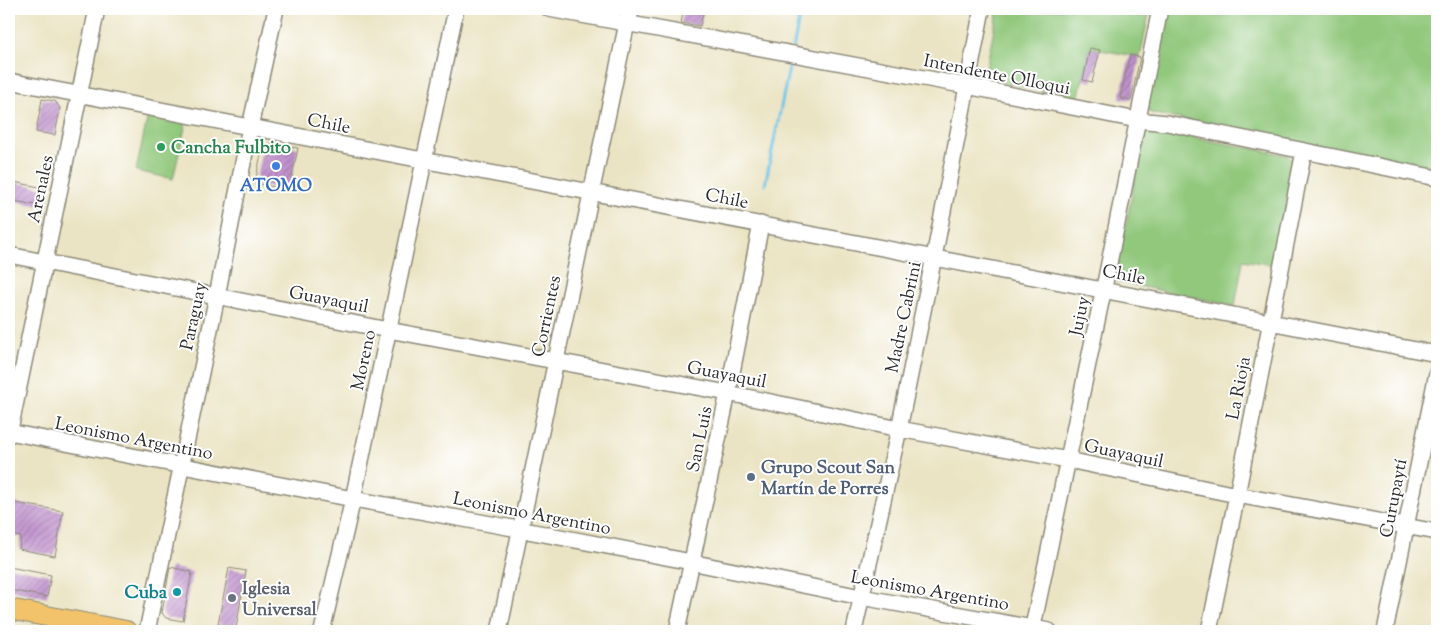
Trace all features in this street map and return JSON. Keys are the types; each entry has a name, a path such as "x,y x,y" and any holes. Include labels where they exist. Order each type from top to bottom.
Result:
{"main road":[{"path":"9,609 126,631"}],"street":[{"name":"Arenales","path":"9,433 97,9"},
{"name":"Paraguay","path":"147,631 276,9"},
{"name":"Moreno","path":"322,631 353,499 456,9"},
{"name":"Intendente Olloqui","path":"549,9 629,16 793,55 967,86 1137,120 1167,123 1437,178"},
{"name":"Madre Cabrini","path":"854,631 899,429 982,9"},
{"name":"Jujuy","path":"1033,630 1160,9"},
{"name":"Corrientes","path":"498,631 629,16"},
{"name":"Chile","path":"9,80 1437,354"},
{"name":"La Rioja","path":"1209,631 1304,152"},
{"name":"San Luis","path":"677,631 728,393 761,224"},
{"name":"Guayaquil","path":"9,255 388,330 728,393 899,429 1068,460 1237,495 1437,532"},
{"name":"Curupaytí","path":"1385,631 1437,373"},
{"name":"Leonismo Argentino","path":"9,433 519,529 1033,630 1048,631"}],"green space":[{"path":"998,9 1150,9 1140,57 1090,48 1078,99 984,78"},
{"path":"1166,9 1437,9 1437,172 1151,113 1146,102"},
{"name":"Cancha Fulbito","path":"148,115 186,123 173,179 136,171"},
{"path":"1152,130 1287,155 1294,161 1275,265 1243,260 1235,306 1115,281 1144,133"}],"building":[{"path":"684,9 704,9 700,26 681,23"},
{"path":"1090,48 1100,50 1092,82 1083,80"},
{"path":"1130,55 1140,57 1131,100 1120,98"},
{"path":"42,99 55,101 60,108 55,135 36,132"},
{"name":"ATOMO","path":"271,143 298,148 289,190 255,183 262,149"},
{"path":"9,181 44,188 41,206 9,200"},
{"path":"9,502 63,511 55,556 19,549 21,537 9,535"},
{"path":"9,567 51,575 47,597 9,590"},
{"name":"Cuba","path":"170,567 192,572 183,621 166,618 162,613"},
{"name":"Iglesia Universal","path":"229,568 246,571 236,628 218,624"}],"waterway":[{"path":"793,49 801,9"},
{"path":"765,185 791,58"}],"place":[{"name":"Cancha Fulbito","path":"161,147"},
{"name":"ATOMO","path":"276,166"},
{"name":"Grupo Scout San Martín de Porres","path":"751,477"},
{"name":"Cuba","path":"177,592"},
{"name":"Iglesia Universal","path":"232,598"}]}
